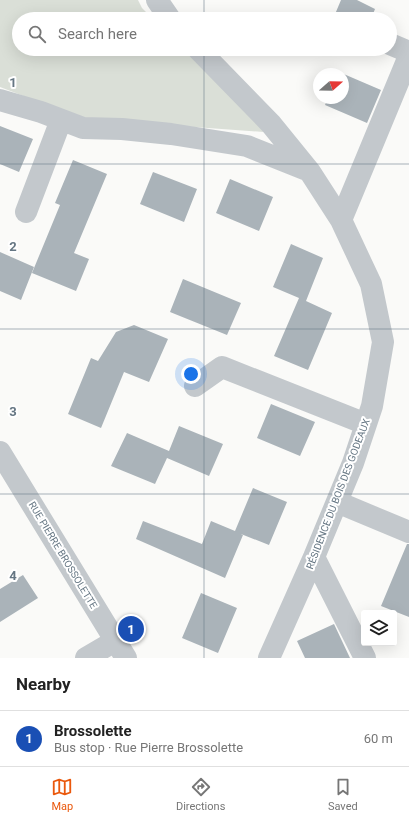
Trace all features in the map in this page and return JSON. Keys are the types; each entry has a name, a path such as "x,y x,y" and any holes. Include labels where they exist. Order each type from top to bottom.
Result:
{"street":[{"path":"157,0 165,12"},
{"path":"397,47 409,52"},
{"name":"RÉSIDENCE DU BOIS DES GODEAUX","path":"205,56 271,124 310,172 342,220 371,284 383,342 372,406 366,424 337,502 269,658"},
{"path":"342,220 409,56"},
{"path":"0,100 41,112 83,128 122,129 171,134 247,146 310,172"},
{"path":"26,212 62,120"},
{"path":"195,386 222,366 366,424"},
{"name":"RUE PIERRE BROSSOLETTE","path":"0,452 120,649"},
{"path":"337,502 409,532"},
{"path":"314,557 365,658"},
{"path":"86,658 120,649"}],"shaded area":[{"path":"0,0 138,0 146,12 12,12 12,56 190,56 257,122 264,132 84,119 0,87"}],"building":[{"path":"341,0 357,0 375,9 374,12 336,12"},
{"path":"349,76 381,90 367,123 325,105 349,104"},
{"path":"0,126 33,139 19,172 0,164"},
{"path":"73,160 107,174 74,253 89,259 76,291 32,273 60,205 55,203"},
{"path":"153,172 197,189 184,222 140,204"},
{"path":"230,179 273,197 259,231 216,213"},
{"path":"291,244 323,258 306,301 332,313 308,370 274,356 299,298 273,287"},
{"path":"0,252 34,267 21,300 0,291"},
{"path":"183,279 241,303 227,335 170,312"},
{"path":"134,325 168,339 149,382 124,372 101,428 68,414 91,358 98,361 116,332"},
{"path":"271,404 315,422 300,456 257,438"},
{"path":"179,426 223,444 209,476 167,458 155,484 111,466 127,433 169,451"},
{"path":"253,488 287,502 269,545 241,534 243,535 225,578 136,539 143,521 202,544 211,521 235,531"},
{"path":"407,544 409,544 409,617 397,612 397,610 391,610 381,606"},
{"path":"23,575 38,598 0,622 0,589"},
{"path":"201,593 237,608 218,653 182,638"},
{"path":"334,624 350,658 305,658 297,641"}],"place":[{"name":"Brossolette","path":"131,629"}]}
